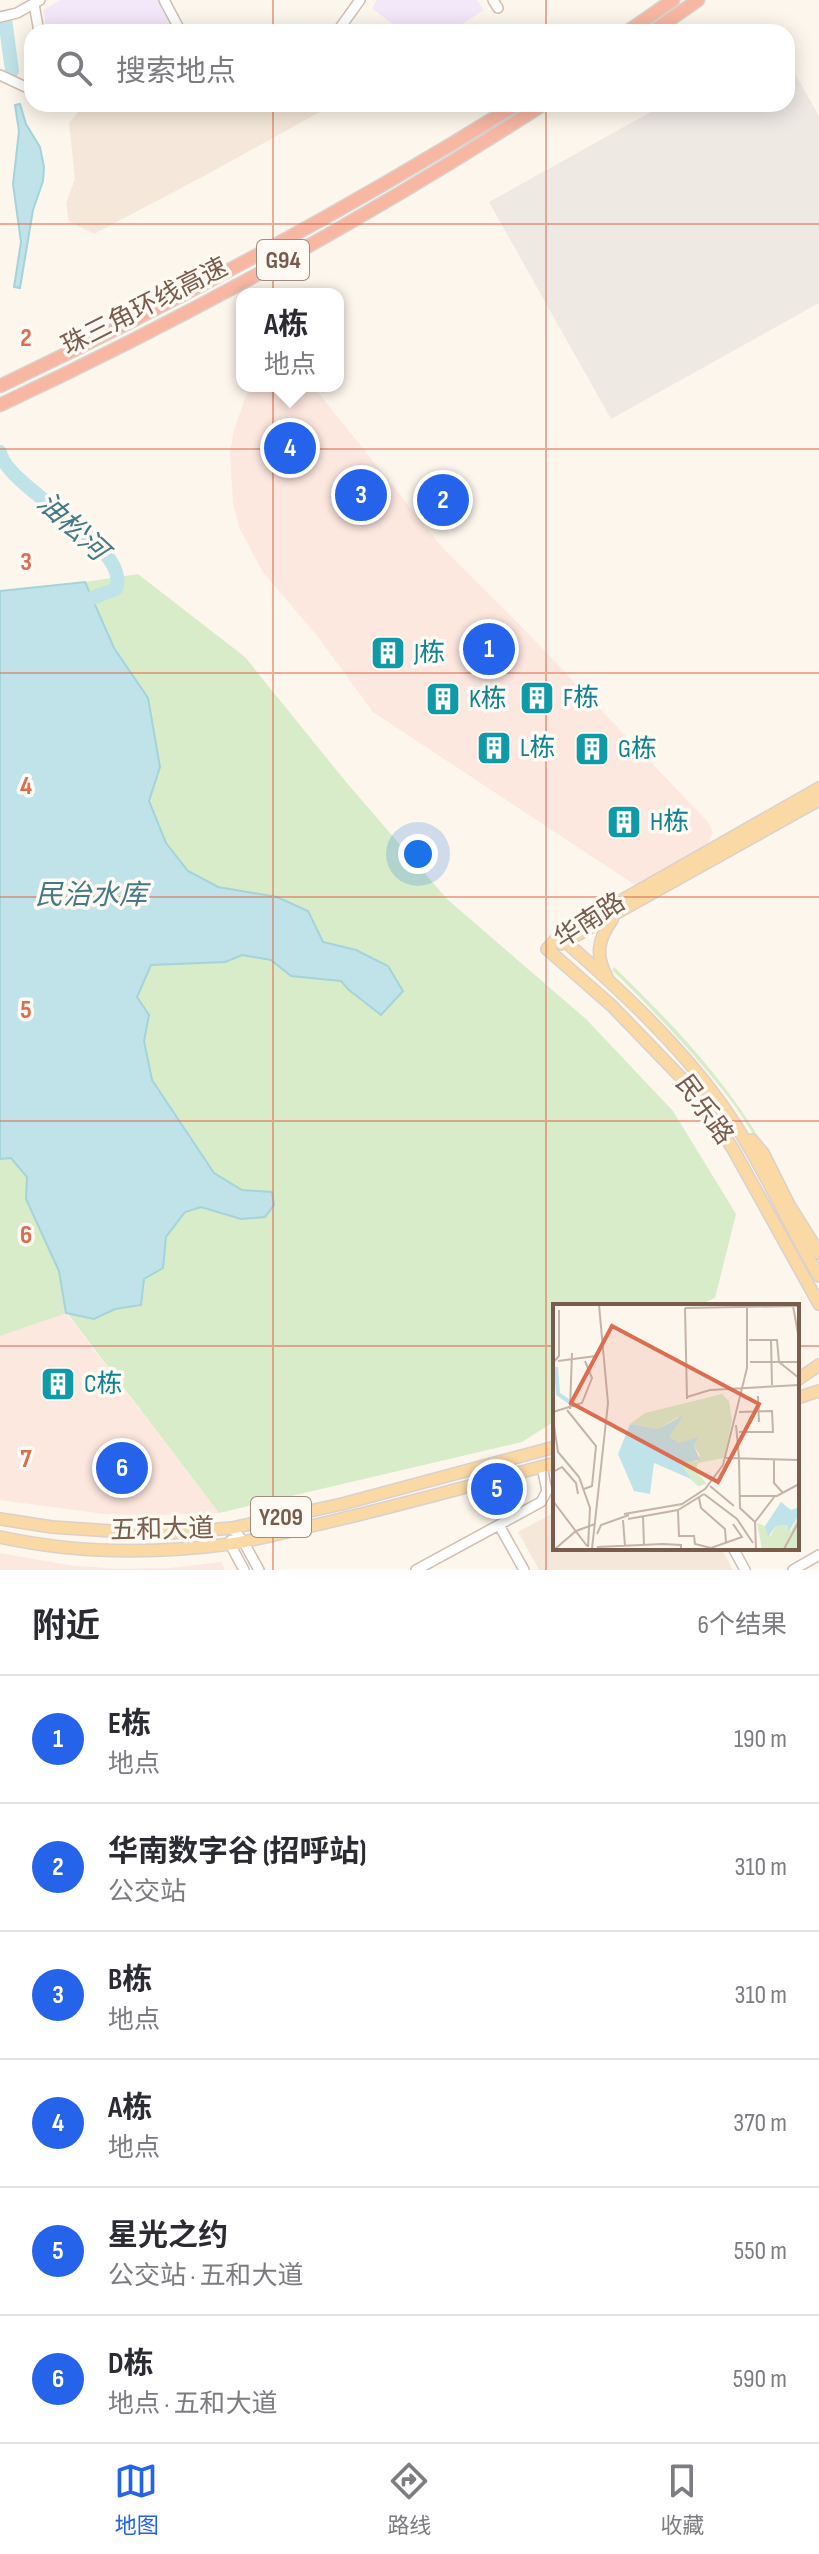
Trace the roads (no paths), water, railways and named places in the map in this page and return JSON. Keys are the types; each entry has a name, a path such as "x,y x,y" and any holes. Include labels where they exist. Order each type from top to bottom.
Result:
{"highway":[{"path":"638,24 673,0"},
{"path":"664,24 698,0"},
{"name":"珠三角环线高速","path":"0,386 253,259 357,201 504,112"},
{"name":"珠三角环线高速","path":"6,402 175,319 294,255 395,197 531,112"}],"main road":[{"name":"华南路","path":"547,949 819,788"},
{"name":"华南路","path":"563,939 617,914 819,800"},
{"path":"611,984 602,966 599,948 603,932 617,914"},
{"name":"民乐路","path":"563,939 698,1074 735,1124 819,1276"},
{"name":"民乐路","path":"547,949 612,1006 695,1092 733,1149 819,1304"},
{"path":"735,1124 763,1153 789,1205 819,1253"},
{"path":"799,1380 819,1365"},
{"path":"799,1381 819,1376"},
{"name":"五和大道","path":"0,1519 52,1527 156,1534 232,1528 342,1504 553,1448"},
{"name":"五和大道","path":"0,1537 50,1546 112,1550 230,1544 344,1519 553,1464"}],"street":[{"path":"164,0 177,24"},
{"path":"343,24 360,0"},
{"path":"0,17 17,13 37,2 38,24"},
{"path":"0,75 24,86"},
{"path":"416,1570 538,1504 546,1497 547,1491 542,1467"},
{"path":"499,1525 524,1570"},
{"path":"232,1528 259,1570"},
{"path":"232,1528 230,1544 244,1570"},
{"path":"734,1550 745,1570"},
{"path":"793,1570 819,1555"}],"water":[{"path":"20,104 26,124 40,147 44,167 43,181 33,210 20,288 14,287 21,242 13,184 19,131 15,105"},
{"name":"民治水库","path":"85,582 114,648 148,698 160,767 149,801 166,843 188,871 218,887 277,897 308,911 323,942 356,950 388,966 403,991 381,1015 341,981 291,976 271,960 242,955 225,962 151,965 137,997 149,1015 144,1041 152,1080 214,1173 242,1190 272,1192 274,1205 265,1217 241,1219 201,1207 185,1212 166,1237 163,1268 144,1279 141,1305 115,1309 94,1319 66,1313 59,1271 26,1199 27,1177 11,1158 0,1159 0,591"}],"waterway":[{"name":"油松河","path":"5,19 12,71"},
{"name":"油松河","path":"0,452 8,467 23,483 89,537 106,555 116,572 116,589 92,598"}],"place":[{"name":"A栋","path":"290,448"},
{"name":"B栋","path":"361,495"},
{"name":"华南数字谷 (招呼站)","path":"443,500"},
{"name":"E栋","path":"489,649"},
{"name":"J栋","path":"388,653"},
{"name":"F栋","path":"537,698"},
{"name":"K栋","path":"443,699"},
{"name":"L栋","path":"494,748"},
{"name":"G栋","path":"592,749"},
{"name":"H栋","path":"624,822"},
{"name":"C栋","path":"58,1384"},
{"name":"D栋","path":"122,1468"},
{"name":"星光之约","path":"497,1489"}]}
